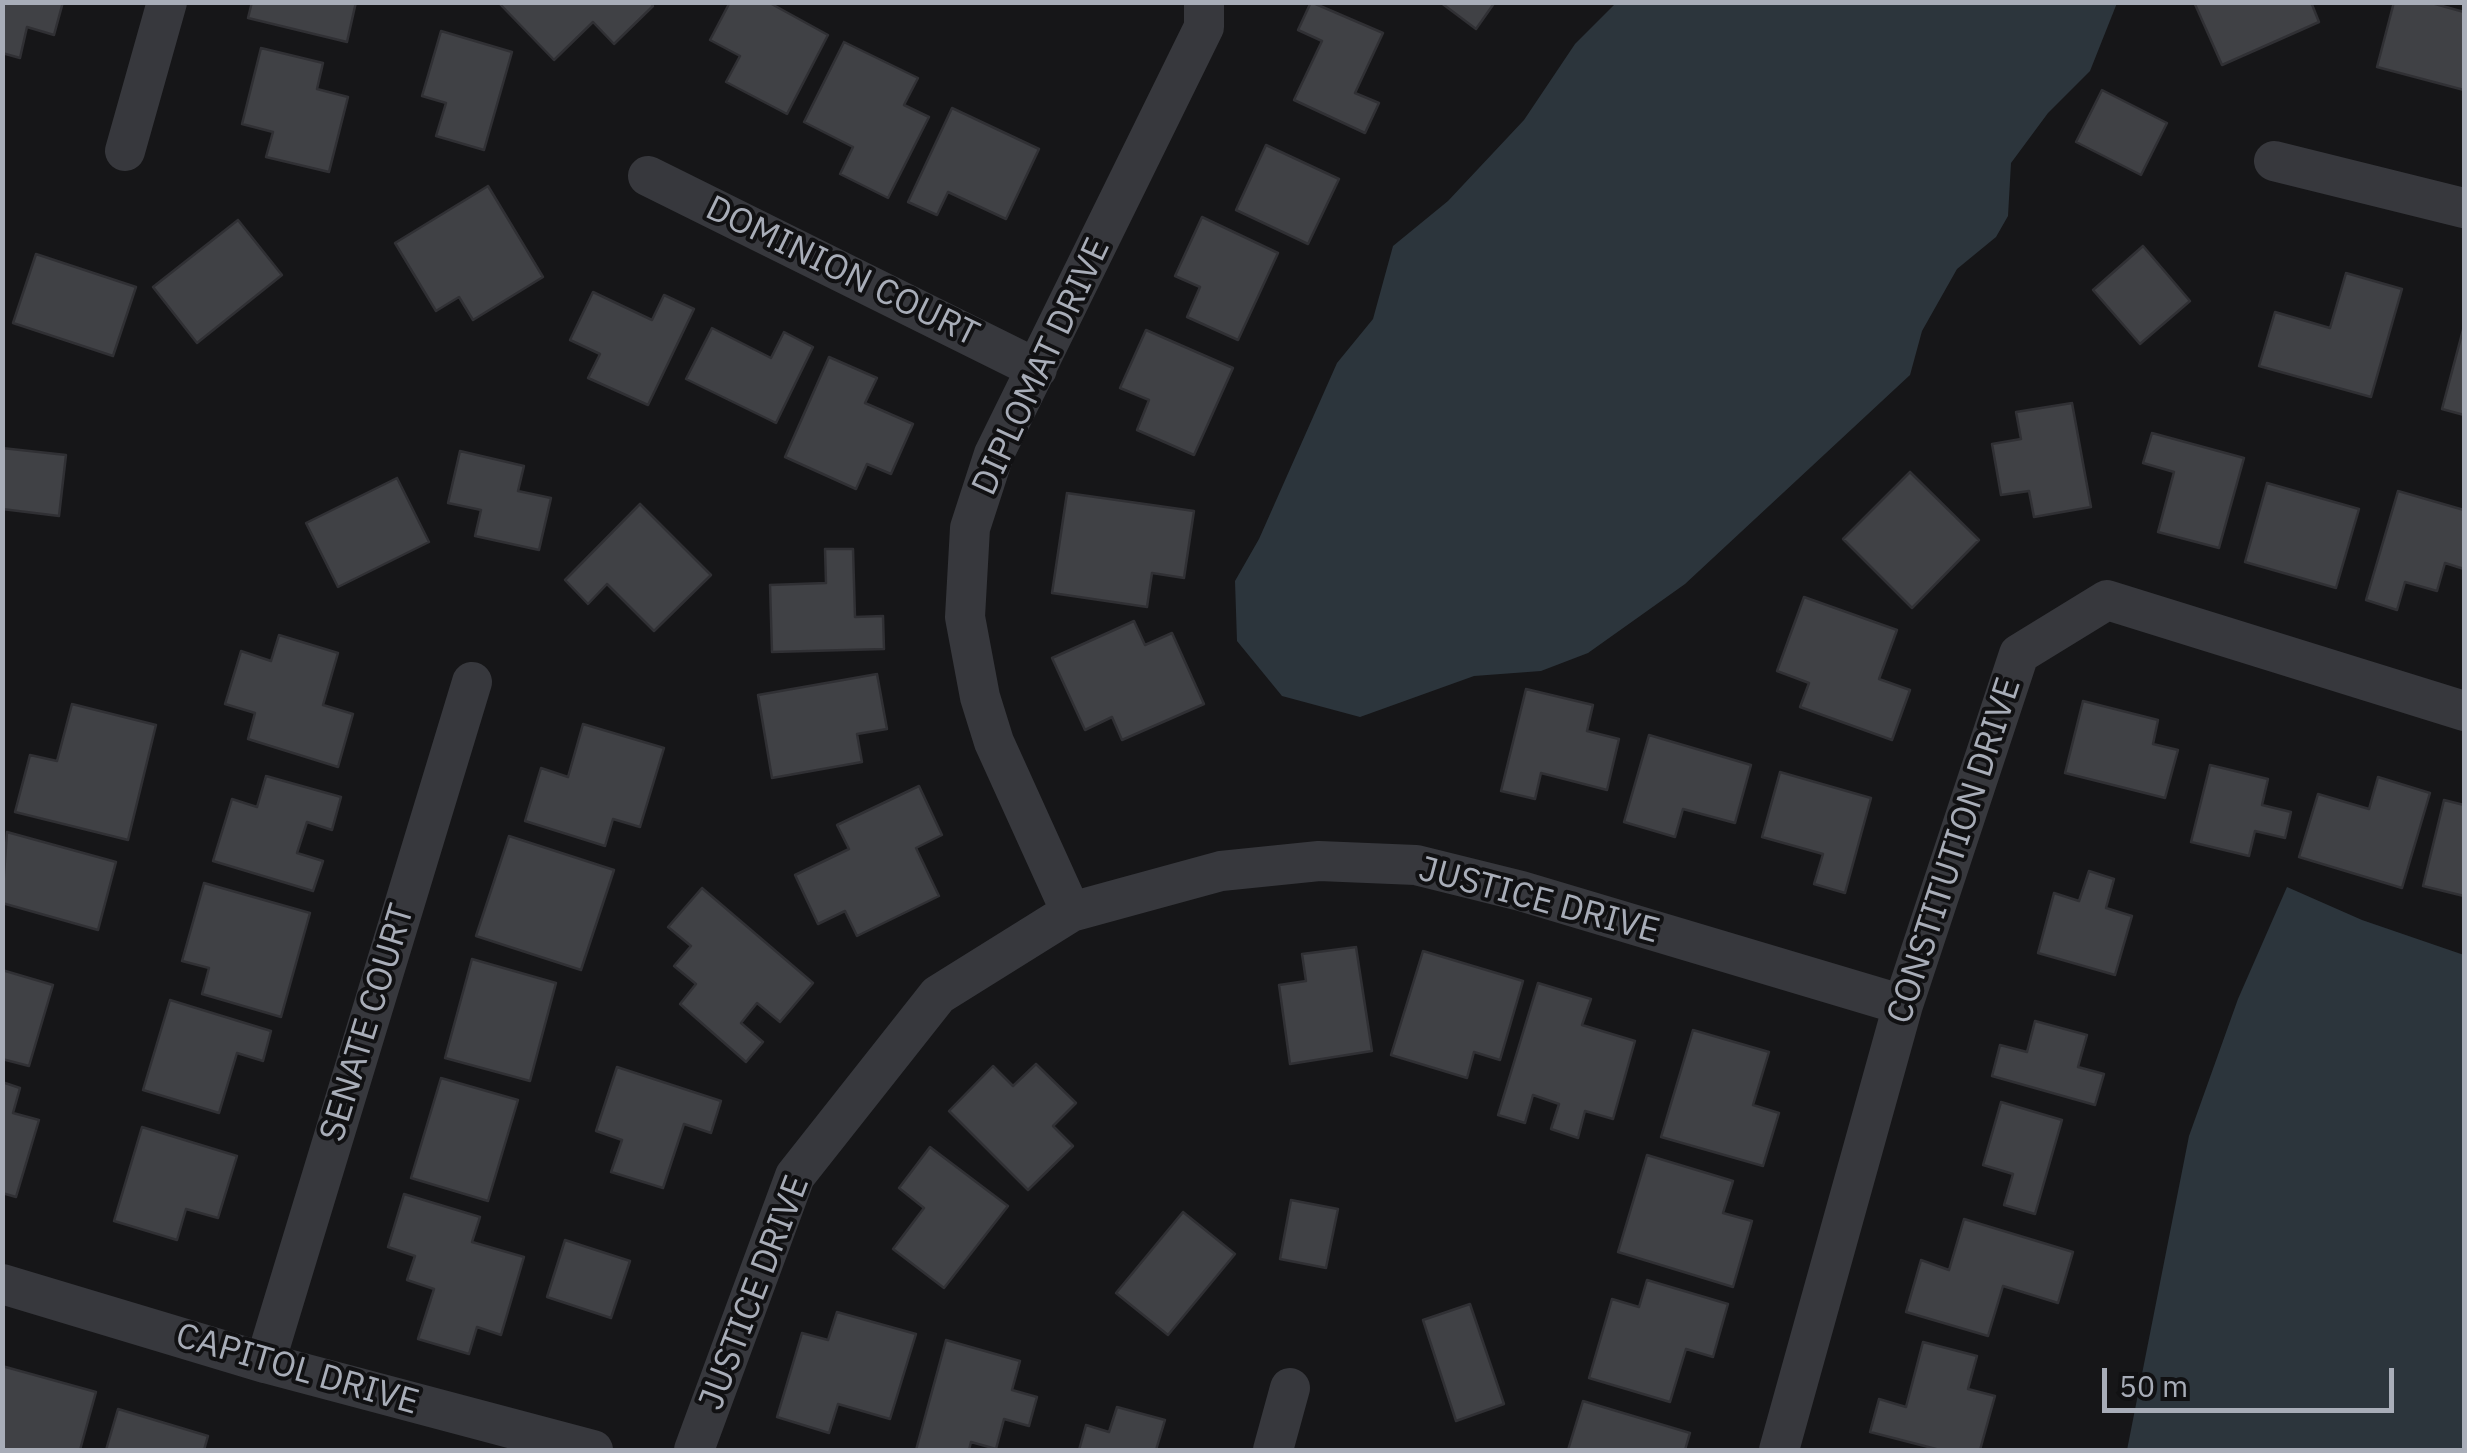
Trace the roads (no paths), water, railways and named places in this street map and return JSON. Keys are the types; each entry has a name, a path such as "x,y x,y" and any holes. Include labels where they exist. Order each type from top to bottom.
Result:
{"street":[{"path":"125,151 168,2"},
{"name":"DIPLOMAT DRIVE","path":"1071,912 994,742 969,653 965,617 970,528 980,491 1204,27 1204,2"},
{"path":"2274,161 2464,208"},
{"name":"DOMINION COURT","path":"648,176 1037,369"},
{"name":"CONSTITUTION DRIVE","path":"1778,1450 1902,1006 2019,654 2106,600 2464,711"},
{"name":"SENATE COURT","path":"265,1363 472,682"},
{"name":"JUSTICE DRIVE","path":"694,1450 796,1176 938,995 1071,912 1221,872 1319,861 1416,865 1520,890 1902,1006"},
{"name":"CAPITOL DRIVE","path":"2,1284 265,1363 593,1450"},
{"path":"1273,1450 1290,1388"}]}
